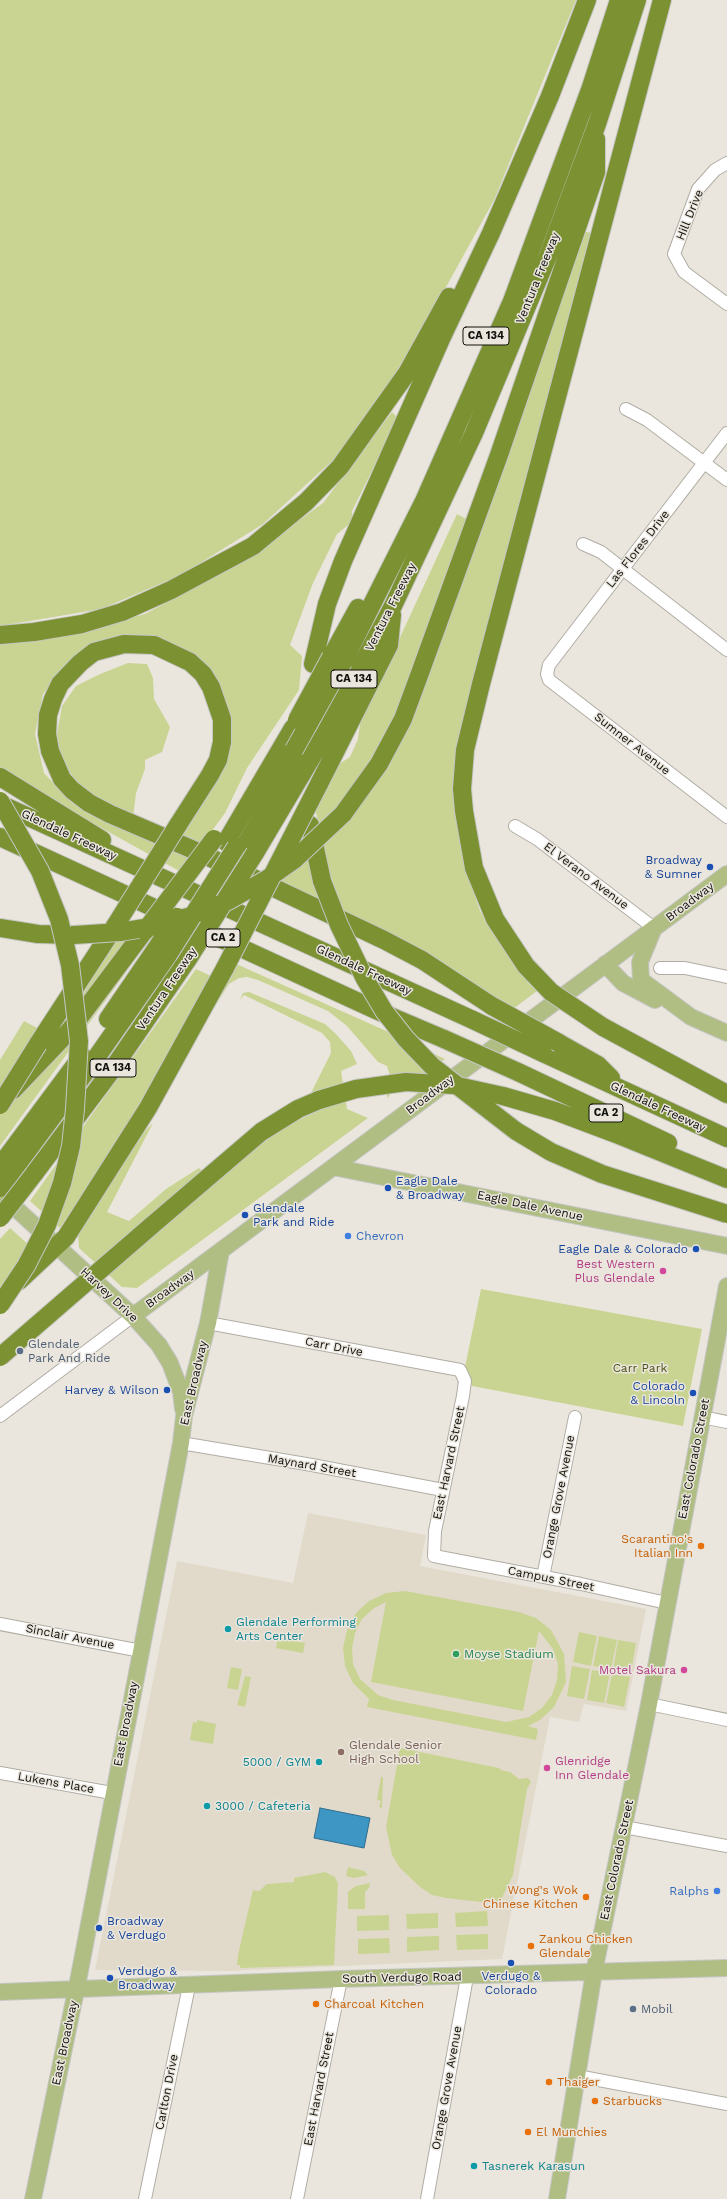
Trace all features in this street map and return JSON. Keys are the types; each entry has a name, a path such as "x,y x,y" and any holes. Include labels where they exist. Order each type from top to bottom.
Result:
{"highway":[{"path":"313,664 327,604 344,561 438,346 491,233 550,96 587,0"},
{"name":"CA 134","path":"235,846 240,820 293,728 337,660 430,465 511,277 574,109 608,0"},
{"path":"235,846 294,750 337,660 424,501 512,301 591,87 619,0"},
{"path":"0,1104 41,1063 70,1030 142,934 235,846 348,669 409,549 464,432 501,348 548,228 593,106 627,0"},
{"name":"Ventura Freeway","path":"17,1166 109,1074 173,953 235,846 315,752 393,606 474,433 548,256 597,124 637,0"},
{"path":"662,0 483,676 465,750 462,783 464,811 474,868 495,919 526,966 552,992 603,1027 727,1094"},
{"path":"0,928 38,934 74,936 120,932 156,926 228,901 267,879 294,860 343,814 370,779 403,719 499,455 596,172 597,124"},
{"path":"0,634 34,632 82,624 122,612 171,590 253,546 306,502 345,461 407,373 467,266 491,233"},
{"path":"0,1300 66,1237 148,1108 225,968 389,645 393,606"},
{"path":"0,1104 115,926 178,825 210,775 218,760 222,742 222,719 211,687 203,674 190,662 154,645 124,644 94,652 80,663 60,684 53,700 48,716 47,734 50,751 62,779 72,790 88,803 110,814 196,851 384,940 422,960 492,1006 598,1065 625,1091"},
{"path":"0,777 165,879"},
{"path":"0,802 40,872 59,918 70,966 79,1041 71,1146 62,1183 40,1239 26,1266 0,1305"},
{"name":"Glendale Freeway","path":"0,802 727,1138"},
{"path":"310,825 322,881 339,925 366,979 384,1011 406,1039 432,1066 516,1131 551,1152 602,1174 727,1214"},
{"name":"CA 2","path":"0,837 153,906 378,1011 518,1072 691,1159 727,1170"},
{"name":"Ventura Freeway","path":"0,1218 17,1166 92,1044 173,953 235,846"},
{"path":"0,851 153,906"},
{"path":"0,1356 150,1226 262,1132 298,1109 319,1100 356,1089 406,1082 453,1085 503,1096 555,1112 691,1159 727,1179"},
{"path":"0,1188 17,1166"},
{"path":"0,1199 17,1166"}],"main road":[{"name":"Broadway","path":"133,1316 727,874"},
{"path":"654,928 640,962 641,980 690,1016"},
{"path":"605,964 623,982 727,1033"},
{"name":"Eagle Dale Avenue","path":"333,1167 727,1246"},
{"name":"Harvey Drive","path":"0,1194 56,1247 133,1316 159,1344 170,1363 181,1392 184,1416"},
{"name":"East Broadway","path":"33,2199 76,1989 112,1793 181,1443 184,1416 208,1323 222,1251"},
{"name":"East Colorado Street","path":"557,2199 594,1972 649,1704 727,1286"},
{"name":"South Verdugo Road","path":"0,1992 189,1986 341,1979 467,1977 727,1968"}],"street":[{"name":"Hill Drive","path":"727,163 715,170 698,189 674,254 684,272 727,304"},
{"path":"626,409 647,420 727,480"},
{"name":"Las Flores Drive","path":"549,665 727,433"},
{"path":"583,544 601,552 622,570 727,650"},
{"name":"Sumner Avenue","path":"549,665 546,674 549,680 727,817"},
{"name":"El Verano Avenue","path":"515,826 537,839 654,928"},
{"path":"660,968 685,968 727,977"},
{"path":"0,1416 133,1316"},
{"name":"Carr Drive","path":"208,1323 460,1370"},
{"name":"East Harvard Street","path":"434,1556 435,1530 463,1396 465,1381 460,1370"},
{"name":"Orange Grove Avenue","path":"543,1577 575,1417"},
{"path":"702,1417 727,1422"},
{"name":"Maynard Street","path":"181,1443 312,1465 443,1490"},
{"name":"Campus Street","path":"434,1556 667,1603"},
{"name":"Sinclair Avenue","path":"0,1624 140,1651"},
{"path":"649,1704 727,1720"},
{"name":"Lukens Place","path":"0,1773 112,1793"},
{"path":"624,1827 727,1846"},
{"name":"Orange Grove Avenue","path":"427,2199 467,1977"},
{"name":"East Harvard Street","path":"297,2199 341,1979"},
{"name":"Carlton Drive","path":"146,2199 189,1986"},
{"path":"577,2076 727,2104"}],"shaded area":[{"name":"Glendale Senior High School","path":"308,1513 426,1535 420,1566 646,1609 626,1711 584,1704 579,1722 550,1717 502,1959 229,1971 95,1970 177,1561 293,1583"}],"green space":[{"path":"0,0 576,0 494,200 434,309 379,400 333,460 263,524 181,575 101,609 0,626"},
{"path":"583,231 595,234 454,802 463,859 480,911 506,951 541,988 513,1009 345,917 326,862 315,807 336,766 350,757 358,739 360,724 457,514 468,520 397,713 361,777 336,808 346,818 366,795"},
{"path":"392,412 398,418 352,511 353,521 337,534 313,583 290,645 302,656 299,690 247,768 225,813 198,850 176,840 225,753 219,690 175,648 93,645 71,659 43,694 35,734 44,773 71,802 93,815 191,859 181,872 0,772 0,642 77,632 145,614 243,561 323,503"},
{"path":"128,663 147,664 153,678 154,699 170,727 162,752 145,760 145,769 136,793 133,818 91,798 73,777 60,757 57,734 62,706 76,686 100,674"},
{"path":"306,822 327,909 274,884"},
{"path":"120,927 134,935 63,1029 61,1026 54,1039 51,1038"},
{"path":"234,963 445,1059 398,1093 398,1091 390,1094 388,1098 385,1092 390,1076 387,1066 378,1062 347,1026 328,1011 258,980 247,977 239,978 229,984 193,1041"},
{"path":"122,968 127,971 0,1146 0,1113 24,1091"},
{"path":"196,969 211,976 153,1088 60,1228 30,1201"},
{"path":"249,992 325,1024 336,1034 351,1051 357,1064 341,1071 347,1109 368,1118 137,1288 122,1287 79,1248 78,1233 131,1145 153,1123 107,1212 129,1221 166,1189 199,1168 202,1171 255,1148 292,1123 325,1108 322,1094 309,1097 331,1053 330,1042 322,1033 244,995 240,1000 243,993"},
{"path":"24,1021 41,1030 0,1092 0,1060"},
{"path":"10,1228 30,1246 23,1264 0,1287 0,1239"},
{"name":"Carr Park","path":"481,1289 702,1329 683,1426 472,1386 465,1367"},
{"path":"405,1591 519,1612 536,1618 551,1630 564,1654 566,1682 554,1707 540,1720 528,1726 538,1729 536,1740 367,1707 369,1699 353,1683 345,1666 343,1648 347,1630 356,1613 369,1601 386,1593","holes":["386,1602 371,1682 523,1711 539,1631 553,1649 558,1664 557,1680 552,1695 542,1708 529,1717 506,1722 393,1700 378,1695 360,1679 353,1664 352,1648 355,1633 362,1619 374,1608"]},
{"path":"579,1632 597,1636 591,1666 573,1662"},
{"path":"599,1636 617,1640 611,1669 593,1666"},
{"path":"278,1638 305,1643 303,1653 276,1648"},
{"path":"618,1640 636,1643 631,1673 613,1670"},
{"path":"572,1666 590,1669 584,1699 567,1696"},
{"path":"231,1667 242,1669 238,1690 227,1688"},
{"path":"592,1670 610,1673 604,1703 587,1700"},
{"path":"612,1674 630,1677 624,1707 606,1703"},
{"path":"245,1676 251,1677 245,1707 237,1705"},
{"path":"197,1720 216,1724 213,1744 190,1740 193,1722 197,1723"},
{"path":"400,1748 499,1768 510,1772 519,1779 528,1778 531,1782 527,1789 513,1875 499,1904 432,1895 420,1887 400,1868 392,1855 386,1827"},
{"path":"381,1777 383,1777 382,1808 379,1807 381,1801 377,1800"},
{"path":"348,1867 364,1871 368,1875 354,1878 346,1876"},
{"path":"325,1872 335,1877 338,1884 334,1965 240,1968 240,1965 237,1965 238,1955 253,1890 259,1891 267,1884 294,1882 294,1878"},
{"path":"370,1883 369,1888 365,1892 365,1909 348,1909 348,1892 356,1886"},
{"path":"487,1911 488,1926 456,1927 455,1913"},
{"path":"438,1913 438,1928 407,1929 406,1914"},
{"path":"389,1915 389,1930 357,1931 357,1916"},
{"path":"488,1934 488,1949 457,1950 456,1935"},
{"path":"439,1936 439,1950 407,1952 407,1937"},
{"path":"389,1938 390,1953 358,1954 358,1939"}],"water":[{"path":"320,1808 370,1818 364,1848 314,1838"}],"place":[{"name":"Broadway & Sumner","path":"710,867"},
{"name":"Eagle Dale & Broadway","path":"388,1188"},
{"name":"Glendale Park and Ride","path":"245,1215"},
{"name":"Chevron","path":"348,1236"},
{"name":"Eagle Dale & Colorado","path":"696,1249"},
{"name":"Best Western Plus Glendale","path":"663,1271"},
{"name":"Glendale Park And Ride","path":"20,1351"},
{"name":"Harvey & Wilson","path":"167,1390"},
{"name":"Colorado & Lincoln","path":"693,1393"},
{"name":"Scarantino's Italian Inn","path":"701,1546"},
{"name":"Glendale Performing Arts Center","path":"228,1629"},
{"name":"Moyse Stadium","path":"456,1654"},
{"name":"Motel Sakura","path":"684,1670"},
{"name":"Glendale Senior High School","path":"341,1752"},
{"name":"5000 / GYM","path":"319,1762"},
{"name":"Glenridge Inn Glendale","path":"547,1768"},
{"name":"3000 / Cafeteria","path":"207,1806"},
{"name":"Ralphs","path":"717,1891"},
{"name":"Wong's Wok Chinese Kitchen","path":"586,1897"},
{"name":"Broadway & Verdugo","path":"99,1928"},
{"name":"Zankou Chicken Glendale","path":"531,1946"},
{"name":"Verdugo & Colorado","path":"511,1963"},
{"name":"Verdugo & Broadway","path":"110,1978"},
{"name":"Charcoal Kitchen","path":"316,2004"},
{"name":"Mobil","path":"633,2009"},
{"name":"Thaiger","path":"549,2082"},
{"name":"Starbucks","path":"595,2101"},
{"name":"El Munchies","path":"528,2132"},
{"name":"Tasnerek Karasun","path":"474,2166"}]}
